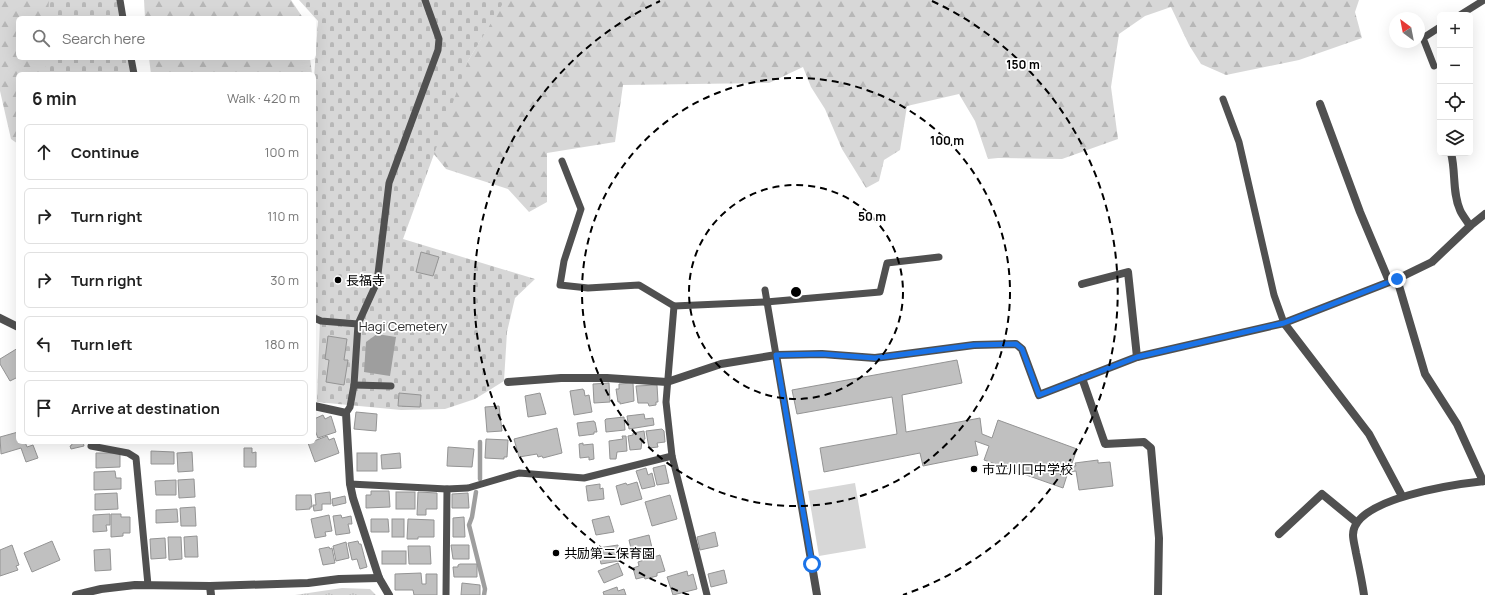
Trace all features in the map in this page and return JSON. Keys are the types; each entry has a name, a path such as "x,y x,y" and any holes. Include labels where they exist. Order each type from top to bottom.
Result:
{"street":[{"path":"1320,104 1360,212 1389,281"},
{"path":"1452,156 1455,190 1460,210 1470,226"},
{"path":"508,382 561,378 599,378 667,382 721,364 776,355 822,354 875,358 974,345 1016,344 1022,349 1039,395 1137,357 1284,323 1397,279 1432,262 1485,214"},
{"path":"1082,284 1128,272 1137,357"},
{"path":"1364,595 1353,534 1356,522 1375,508 1402,496 1484,481 1458,424 1425,374 1397,279"},
{"path":"0,318 16,326"},
{"path":"1284,323 1369,434 1402,496"},
{"path":"776,355 817,595"},
{"path":"1082,378 1105,444 1112,445 1144,442 1151,448 1159,538 1158,595"},
{"path":"316,406 346,413 350,484 353,498 379,578 389,595"},
{"path":"1279,534 1322,494 1356,522"},
{"path":"76,595 101,589 148,585 210,586 308,583 339,579 379,578"},
{"path":"210,586 211,595"}],"lane":[{"path":"120,0 123,16"},
{"path":"346,413 350,407 354,385 358,324 377,282 388,183 438,50 439,39 425,0"},
{"path":"1465,12 1484,0"},
{"path":"1434,66 1423,38 1437,29"},
{"path":"131,60 134,72"},
{"path":"1223,99 1239,142 1274,295 1284,323"},
{"path":"562,161 581,209 564,261 560,285 588,288 640,285 674,306 766,302 880,292 887,263 939,257"},
{"path":"765,290 776,355"},
{"path":"674,306 666,402 672,456 707,595"},
{"path":"316,319 321,322 358,324"},
{"path":"354,385 391,386"},
{"path":"91,446 128,453 136,458 148,585"},
{"path":"350,484 447,489 468,488 519,473 584,478 672,456"},
{"path":"446,595 447,489"}],"green space":[{"path":"0,0 64,0 63,16 16,16 16,60 63,60 73,72 16,72 16,143 11,139 0,91"},
{"path":"49,0 122,0 126,16 48,16"},
{"path":"144,0 291,0 302,16 145,16"},
{"name":"Hagi Cemetery","path":"299,0 505,0 468,61 403,239 535,279 515,298 507,332 504,381 475,399 445,409 401,410 317,402 320,320 316,319 316,72 314,72 318,21 316,16 313,16"},
{"path":"504,0 1359,0 1355,12 1362,38 1299,60 1226,75 1201,64 1189,45 1171,7 1145,16 1119,34 1111,87 1118,139 1062,159 988,159 975,121 959,94 907,106 900,150 884,160 879,181 866,188 842,149 825,109 811,87 803,67 769,83 623,85 615,142 547,153 547,202 529,212 508,189 446,169 424,142 468,61"},
{"path":"46,60 133,60 136,72 46,72"},
{"path":"149,60 310,60 312,72 151,72"},
{"path":"855,483 866,548 819,556 808,491"},
{"path":"342,588 370,589 376,595 295,595"}],"shaded area":[{"path":"377,334 396,337 390,376 364,372 366,342"}],"building":[{"path":"421,252 439,257 433,276 416,272"},
{"path":"328,336 347,339 344,360 348,360 344,385 326,382 329,360 325,359"},
{"path":"16,349 16,378 10,381 0,364 0,359"},
{"path":"957,360 962,383 902,395 906,432 980,418 982,434 992,438 998,420 1077,449 1071,466 1076,466 1075,463 1098,460 1098,463 1110,462 1113,486 1079,490 1076,471 1068,472 1063,488 984,460 989,446 975,441 978,455 923,466 920,453 824,472 820,448 897,434 892,397 797,414 792,390"},
{"path":"609,383 610,402 594,403 593,384"},
{"path":"633,383 634,401 620,404 620,402 618,402 616,389 619,389 619,384"},
{"path":"657,385 658,402 656,402 656,405 649,406 648,403 638,403 636,386"},
{"path":"583,389 585,396 589,395 592,412 574,415 570,391"},
{"path":"399,393 421,395 420,407 398,406"},
{"path":"540,393 546,414 528,417 525,396"},
{"path":"499,406 502,431 487,432 485,407"},
{"path":"356,412 377,414 376,431 354,429"},
{"path":"644,414 645,419 653,418 654,425 629,429 627,416"},
{"path":"323,415 325,419 331,416 336,432 318,438 316,433 316,418"},
{"path":"624,417 625,430 606,432 606,419"},
{"path":"594,421 597,432 594,432 594,434 579,436 577,423"},
{"path":"557,428 562,453 543,458 542,456 538,457 537,454 519,457 514,439"},
{"path":"662,429 664,431 665,442 657,443 658,447 649,448 646,431"},
{"path":"644,431 645,439 642,441 641,449 630,450 628,436 633,435 633,433"},
{"path":"16,433 16,444 26,444 27,447 33,445 38,458 26,462 21,448 1,454 0,437"},
{"path":"327,436 329,440 334,438 339,453 315,462 308,444 316,444 316,440"},
{"path":"622,436 626,436 627,451 617,452 616,459 610,459 609,441 623,439"},
{"path":"486,439 508,440 507,457 504,457 504,459 485,458"},
{"path":"583,443 583,445 593,444 594,459 589,460 589,457 580,458 579,444"},
{"path":"84,444 84,446 71,449 70,446"},
{"path":"448,447 474,449 472,467 447,466"},
{"path":"244,448 252,448 252,453 256,452 256,467 244,467"},
{"path":"151,451 174,452 174,464 151,464"},
{"path":"192,452 193,471 178,472 177,453"},
{"path":"96,453 120,453 120,467 96,468"},
{"path":"357,453 377,453 377,471 357,471"},
{"path":"400,453 401,468 382,469 381,455"},
{"path":"665,465 669,483 657,485 653,468"},
{"path":"646,468 648,475 652,473 655,486 642,489 636,471"},
{"path":"115,471 116,478 121,478 121,489 94,490 94,472"},
{"path":"194,479 195,497 179,498 178,480"},
{"path":"176,480 176,495 156,495 155,481"},
{"path":"637,482 642,499 621,505 616,486"},
{"path":"600,484 600,489 603,488 604,499 588,501 586,486"},
{"path":"371,491 389,491 390,507 366,508 366,495 371,495"},
{"path":"330,492 331,504 322,504 322,510 314,511 313,505 316,505 315,494"},
{"path":"396,492 415,492 415,509 396,509"},
{"path":"418,492 437,493 437,509 426,509 426,515 417,515"},
{"path":"117,493 118,509 95,510 95,494"},
{"path":"468,493 469,508 452,508 452,494"},
{"path":"296,495 311,495 312,507 310,507 310,509 296,510"},
{"path":"670,495 677,519 652,526 645,502"},
{"path":"345,496 346,503 333,506 332,499"},
{"path":"195,507 196,526 181,526 180,508"},
{"path":"177,509 178,522 156,523 156,510"},
{"path":"110,514 110,525 106,525 107,531 93,532 93,515"},
{"path":"111,514 121,514 121,517 130,517 130,533 123,533 123,536 111,537"},
{"path":"329,515 332,531 325,532 326,536 315,538 311,519"},
{"path":"341,515 342,518 351,516 352,524 348,524 350,533 336,535 333,516"},
{"path":"609,516 614,532 596,535 592,520"},
{"path":"464,517 465,537 453,537 453,518"},
{"path":"371,519 388,519 389,532 371,532"},
{"path":"392,519 404,519 404,537 392,537"},
{"path":"408,519 434,520 434,537 407,539"},
{"path":"715,532 718,546 700,550 697,537"},
{"path":"649,535 653,552 633,557 629,540"},
{"path":"197,536 198,557 185,557 184,537"},
{"path":"168,537 181,537 182,559 169,560"},
{"path":"165,538 166,558 151,559 150,539"},
{"path":"52,541 60,560 32,572 24,553"},
{"path":"358,541 359,544 361,544 367,567 360,569 357,559 352,560 348,543"},
{"path":"346,542 349,558 336,561 333,546"},
{"path":"12,545 19,565 16,566 18,570 0,576 0,550"},
{"path":"451,545 469,545 469,559 453,559"},
{"path":"618,545 619,561 601,564 598,548"},
{"path":"408,546 430,546 431,564 409,564"},
{"path":"329,547 330,549 332,548 335,563 323,565 319,549"},
{"path":"110,549 111,570 95,571 94,550"},
{"path":"382,551 406,551 406,564 382,564"},
{"path":"660,555 665,571 657,573 657,576 645,579 644,577 636,579 633,568 639,566 638,562"},
{"path":"618,563 623,575 604,583 598,571"},
{"path":"460,564 477,564 477,577 454,577 453,567 458,567"},
{"path":"724,570 727,583 711,587 708,574"},
{"path":"687,571 688,576 693,574 697,589 673,595 667,577"},
{"path":"421,573 422,584 426,584 426,574 437,574 437,595 414,595 413,590 395,590 395,574"},
{"path":"462,583 480,585 480,595 461,595"},
{"path":"617,587 618,591 624,589 626,595 604,595 603,592"}],"waterway":[{"path":"480,442 480,479"},
{"path":"476,492 472,517 469,525 485,589 484,595"}],"place":[{"name":"長福寺","path":"338,280"},
{"name":"市立川口中学校","path":"974,469"},
{"name":"共励第二保育園","path":"556,553"}],"route":[{"path":"812,564 776,355 822,354 875,358 974,345 1016,344 1022,349 1039,395 1137,357 1284,323 1397,279"}]}
